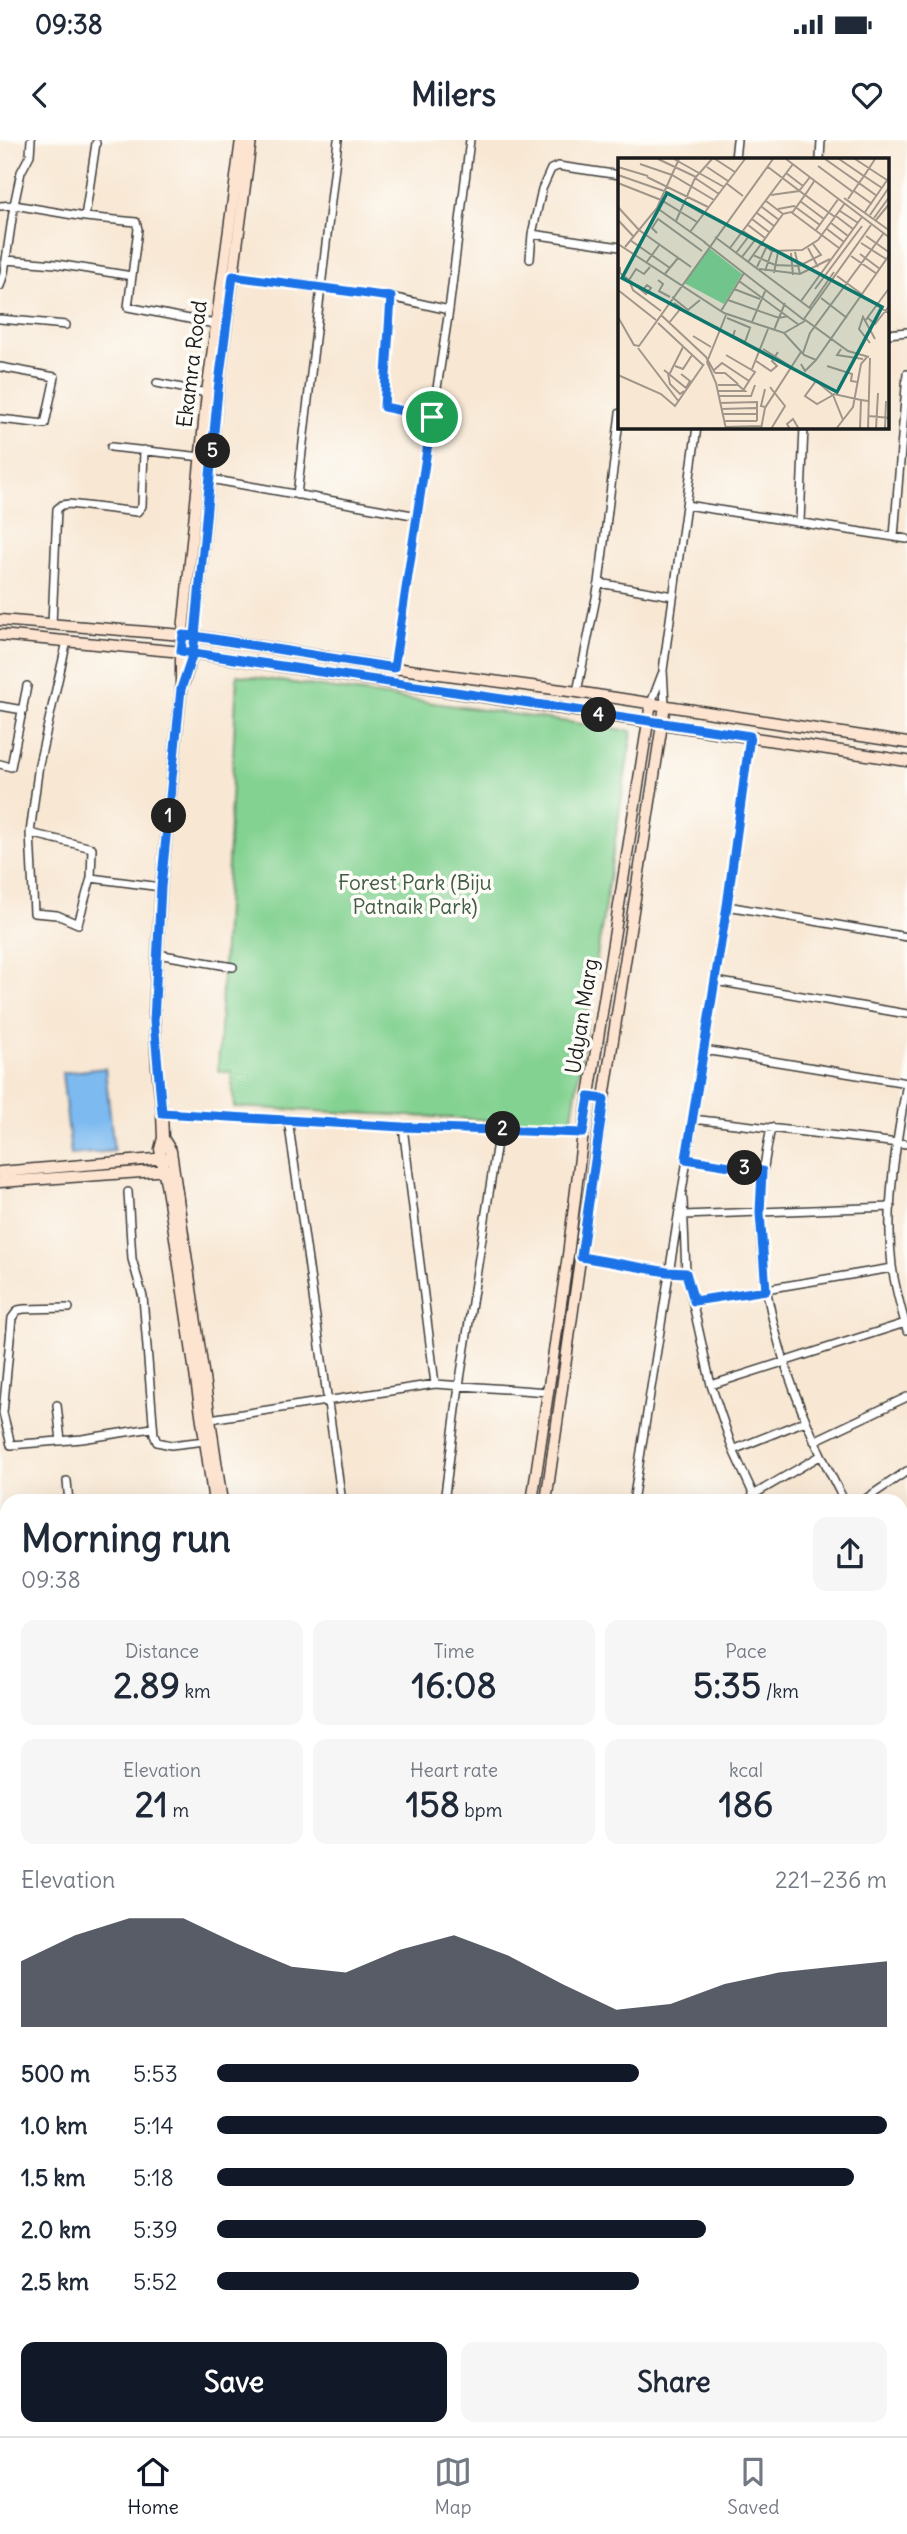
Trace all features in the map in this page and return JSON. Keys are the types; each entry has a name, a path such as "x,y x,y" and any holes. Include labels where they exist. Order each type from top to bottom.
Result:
{"street":[{"path":"0,286 14,205 22,172 30,155 31,140"},
{"name":"Ekamra Road","path":"181,689 181,651 207,393 241,140"},
{"name":"Ekamra Road","path":"181,689 193,653 218,390 251,140"},
{"path":"296,495 338,140"},
{"path":"394,668 449,310 470,140"},
{"path":"735,158 737,140"},
{"path":"820,158 821,140"},
{"path":"85,217 96,143"},
{"path":"530,259 541,189 551,169 558,166 618,175"},
{"path":"0,206 14,205 136,222 138,229 128,307 215,324"},
{"path":"532,234 618,247"},
{"path":"6,260 56,264 132,276"},
{"path":"233,276 391,297 449,310"},
{"path":"391,297 384,407 432,417"},
{"path":"0,319 66,326"},
{"path":"0,367 55,377 45,424 0,419"},
{"path":"894,537 907,374"},
{"path":"157,383 207,393"},
{"path":"577,692 599,583 618,429"},
{"path":"665,705 663,670 697,429"},
{"path":"800,523 804,429"},
{"path":"111,447 202,457"},
{"path":"52,624 57,509 65,504 137,512 142,506 144,450"},
{"path":"210,479 418,516"},
{"path":"686,505 907,539"},
{"path":"599,583 673,596"},
{"path":"0,620 195,636 907,743"},
{"path":"0,635 181,651 907,761"},
{"path":"30,833 92,848 91,878 78,924 57,915 34,913 30,833 38,764 67,641"},
{"path":"651,703 663,670"},
{"path":"0,764 11,766 27,686"},
{"path":"181,689 161,887 154,1021 163,1138 171,1151 167,1158 221,1494"},
{"name":"Udyan Marg","path":"533,1494 583,1133 651,703"},
{"name":"Udyan Marg","path":"547,1494 604,1099 665,705"},
{"path":"0,706 23,710"},
{"path":"634,1494 667,1272 727,906 750,736"},
{"path":"91,878 161,887"},
{"path":"727,906 907,937"},
{"path":"157,954 233,967"},
{"path":"715,981 907,1014"},
{"path":"704,1050 907,1083 896,1142 891,1207 892,1268 906,1327 711,1385"},
{"path":"589,1097 604,1099"},
{"path":"162,1113 403,1127 583,1133"},
{"path":"288,1119 341,1494"},
{"path":"692,1119 907,1144"},
{"path":"403,1127 435,1384"},
{"path":"771,1127 762,1171 760,1213 766,1290 784,1363 805,1421 841,1494"},
{"path":"445,1494 499,1129"},
{"path":"0,1172 167,1158"},
{"path":"686,1159 762,1171"},
{"path":"0,1182 169,1171"},
{"path":"169,1171 213,1494"},
{"path":"682,1186 686,1273 711,1385 733,1451 753,1494"},
{"path":"128,1192 132,1259 143,1297 152,1428 157,1442 161,1443 171,1445 205,1441"},
{"path":"684,1214 891,1207"},
{"path":"581,1257 686,1273"},
{"path":"694,1301 892,1268"},
{"path":"69,1308 24,1309 14,1313 1,1413 11,1445 152,1428"},
{"path":"210,1419 435,1384 548,1392"},
{"path":"814,1441 907,1396"},
{"path":"57,1405 61,1441"},
{"path":"733,1451 805,1421"},
{"path":"761,1494 820,1456"},
{"path":"873,1494 907,1471"},
{"path":"67,1480 68,1494"}],"green space":[{"name":"Forest Park (Biju Patnaik Park)","path":"237,675 632,731 571,1124 234,1107 231,1072 218,1071"}],"water":[{"path":"105,1068 114,1151 71,1155 62,1073"}],"route":[{"path":"432,417 384,407 391,297 233,276 218,390 195,636 183,635 181,651 193,653 248,661 632,720 750,736 727,906 686,1159 762,1171 760,1213 766,1290 694,1301 686,1273 581,1257 604,1099 589,1097 583,1133 403,1127 162,1113 154,1021 161,887 181,689 193,653 195,636 394,668 432,417"}]}
